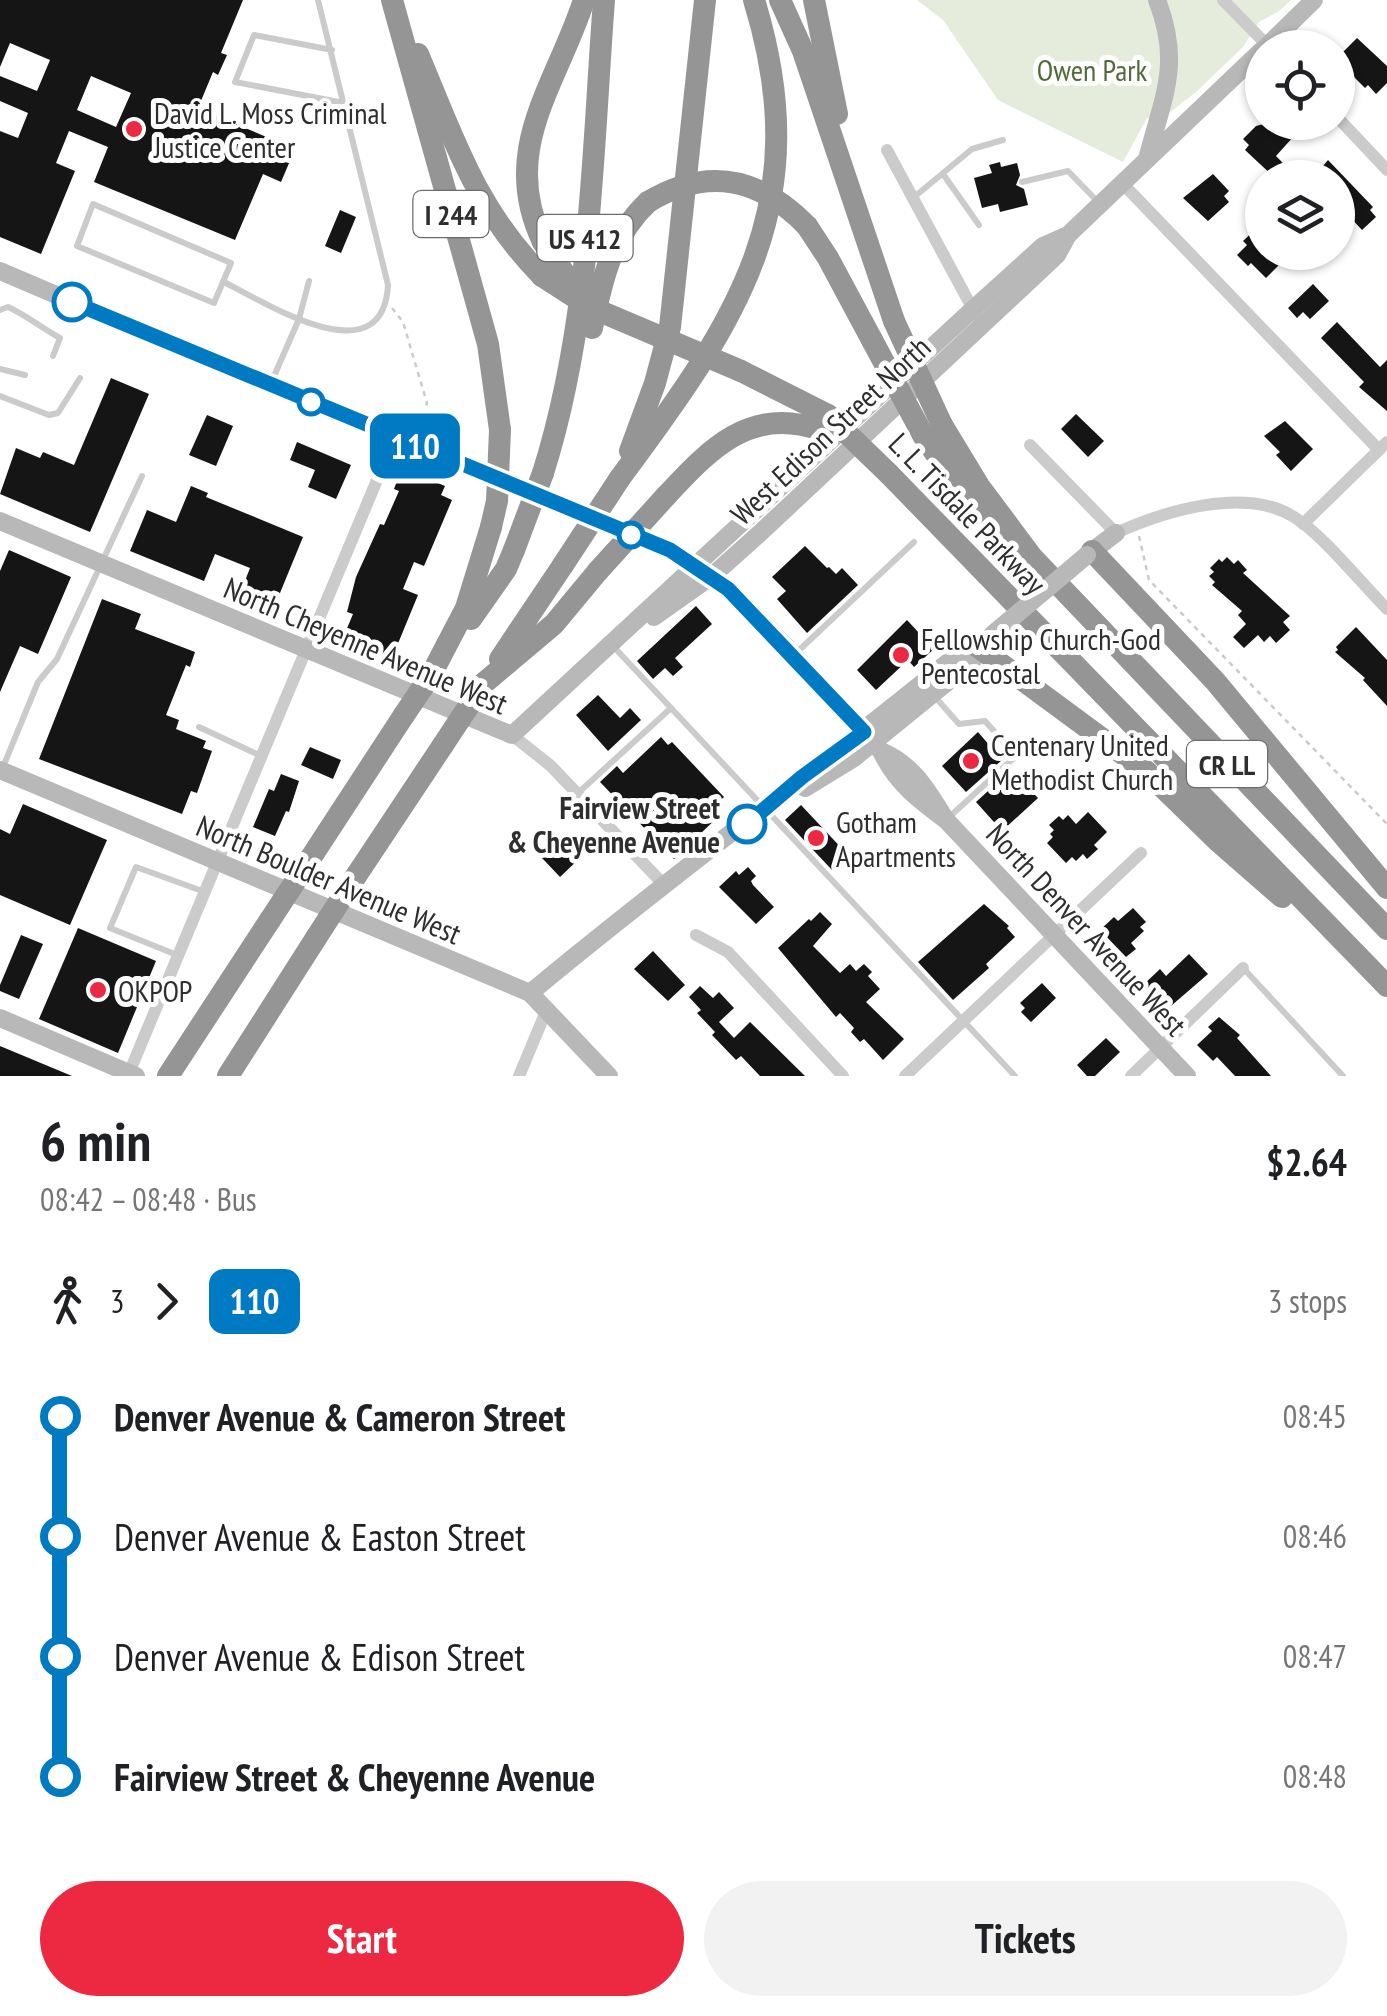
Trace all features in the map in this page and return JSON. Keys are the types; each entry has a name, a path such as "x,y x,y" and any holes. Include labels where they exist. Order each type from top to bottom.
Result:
{"highway":[{"name":"CR LL","path":"394,0 481,200 512,245 542,276 590,307 626,321"},
{"name":"I 244","path":"171,1073 431,676 466,608 491,527 500,430 488,344 394,0"},
{"path":"620,478 655,383 670,328 705,0"},
{"path":"232,1069 620,478 724,329 748,279 764,230 774,173 776,117 772,69 754,0"},
{"path":"780,0 803,51 854,206"},
{"path":"814,0 854,206"},
{"path":"590,2 529,138 526,194 542,242 569,280 626,321"},
{"name":"US 412","path":"431,676 506,569 543,473 560,415 579,313 590,2"},
{"path":"543,473 573,407 609,258 624,228 648,202 692,183 730,182 764,191 808,226 872,340 932,430"},
{"name":"L. L. Tisdale Parkway","path":"854,206 932,430 974,510 1068,598 1387,929"},
{"name":"L. L. Tisdale Parkway","path":"626,321 742,371 828,415 1387,986"},
{"path":"484,683 554,624 704,455 730,437 748,428 781,423 808,426 839,438 889,474"},
{"path":"1090,553 1215,681 1387,888"},
{"path":"985,640 1146,771 1220,842 1387,986"}],"street":[{"path":"1146,162 1168,86 1171,54 1157,0"},
{"path":"1223,0 1250,30"},
{"name":"West Edison Street North","path":"1283,30 1314,0"},
{"name":"West Edison Street North","path":"512,736 611,644 704,571 977,317 1057,255 1068,235 1245,67"},
{"path":"1355,136 1387,170"},
{"path":"887,150 977,317"},
{"path":"1123,184 1383,446 1303,524"},
{"name":"North Denver Avenue West","path":"0,272 670,550 704,571 728,589 793,656 873,742 912,796 946,820 1186,1076"},
{"path":"0,1018 132,1075 395,438"},
{"path":"1030,445 1116,534"},
{"path":"873,742 964,650 985,640 1116,534 1211,504 1246,502 1281,510 1303,524 1387,609"},
{"name":"North Cheyenne Avenue West","path":"0,521 512,736 544,758 666,887"},
{"path":"530,993 765,810 809,786 873,742 972,662 985,640"},
{"name":"North Boulder Avenue West","path":"0,771 530,993 610,1076"},
{"path":"905,1076 1141,853"},
{"path":"696,936 728,952 843,1076"},
{"path":"1131,1076 1243,968"},
{"path":"519,1076 546,1009"}],"lane":[{"path":"224,282 299,319 349,332 379,318 388,304 388,285 318,0"},
{"path":"332,50 254,35 235,82 344,103"},
{"path":"914,198 972,149 1003,140"},
{"path":"1022,182 1068,171 1101,204"},
{"path":"943,174 979,225"},
{"path":"93,204 231,263 224,282 214,304 77,246 93,204"},
{"path":"270,386 299,319 309,282"},
{"path":"0,310 8,307 60,338 53,356"},
{"path":"0,369 25,375"},
{"path":"0,396 50,416 58,413 80,378"},
{"path":"0,771 38,682 57,660 142,476"},
{"path":"793,656 914,542"},
{"path":"611,644 1015,1076"},
{"path":"932,694 958,724 985,721 1016,756 946,820"},
{"path":"578,793 671,708"},
{"path":"199,728 262,757"},
{"path":"178,956 110,928 129,882 136,867 205,892"},
{"path":"1243,968 1343,1076"}],"path":[{"path":"388,304 403,322 427,404 418,426"},
{"path":"1138,525 1149,580 1387,824"}],"green space":[{"name":"Owen Park","path":"917,0 1291,0 1259,22 1254,30 1245,30 1243,47 1196,92 1169,113 1147,118 1123,162 998,100 943,20"}],"building":[{"name":"David L. Moss Criminal Justice Center","path":"0,0 243,0 221,53 227,55 218,75 213,72 198,108 295,149 281,182 263,174 235,240 94,182 108,147 69,131 56,163 75,171 41,254 0,237 0,131 18,138 28,113 0,101 0,76 37,91 50,60 10,43 0,67","holes":["91,76 131,93 116,127 77,110"]},
{"path":"1355,40 1387,66 1387,83 1376,94 1355,78"},
{"path":"1243,139 1290,140 1276,156 1280,160 1256,160 1245,150 1249,145"},
{"path":"1000,162 1001,167 1017,163 1020,175 1016,185 1024,189 1028,205 1000,212 998,204 982,208 974,178 992,173 989,165"},
{"path":"1213,174 1229,191 1224,196 1229,202 1208,221 1183,198"},
{"path":"1355,188 1373,207 1370,210 1376,217 1362,230 1355,222"},
{"path":"340,210 356,217 341,253 325,246"},
{"path":"1245,247 1245,263 1237,255"},
{"path":"1258,270 1274,270 1266,278"},
{"path":"1313,284 1329,301 1310,319 1303,312 1297,318 1288,308"},
{"path":"1337,322 1380,367 1387,360 1387,411 1359,387 1364,382 1321,338"},
{"path":"111,378 149,394 90,532 0,494 16,448 40,458 43,452 74,465"},
{"path":"1076,414 1104,441 1088,457 1061,429"},
{"path":"207,415 233,426 216,466 189,455"},
{"path":"1285,421 1313,449 1291,471 1264,436"},
{"path":"297,442 351,465 336,499 308,487 315,470 290,460"},
{"path":"402,468 445,486 441,495 452,500 424,566 414,562 403,589 418,595 392,658 343,638 353,614 347,612 356,577 399,491 394,489"},
{"path":"191,486 208,493 206,497 303,537 273,610 239,596 250,568 215,554 204,581 130,551 147,510 176,522"},
{"path":"805,546 827,568 836,574 842,568 858,585 807,633 777,599 786,591 772,577"},
{"path":"9,550 71,577 38,654 20,646 0,692 0,571"},
{"path":"1227,557 1234,564 1238,560 1247,570 1243,573 1290,616 1283,622 1290,630 1276,643 1270,636 1264,642 1258,635 1244,648 1233,637 1246,624 1238,615 1242,611 1212,585 1215,582 1209,576 1214,572 1210,568"},
{"path":"102,599 141,614 135,629 195,652 166,715 179,720 176,729 206,741 203,748 212,751 197,793 191,791 182,814 39,759"},
{"path":"696,606 712,624 675,658 683,667 673,676 665,668 653,679 637,661"},
{"name":"Fellowship Church-God Pentecostal","path":"907,620 934,649 914,667 908,660 876,690 857,670"},
{"path":"1356,627 1387,660 1387,706 1365,678 1335,652"},
{"path":"598,695 620,718 630,708 641,720 608,751 576,715"},
{"name":"Centenary United Methodist Church","path":"978,732 1002,760 966,792 942,766"},
{"path":"661,737 668,745 672,742 724,797 714,806 721,814 674,859 600,782 617,766 623,773"},
{"path":"310,747 341,760 333,779 301,765"},
{"path":"1011,770 1038,798 1002,831 976,802"},
{"path":"281,774 299,781 289,812 286,811 275,836 253,827 269,789 274,791"},
{"path":"23,804 107,840 70,925 0,895 0,829 10,834"},
{"name":"Gotham Apartments","path":"801,805 848,855 832,870 785,820"},
{"path":"1088,812 1107,832 1087,859 1083,854 1066,863 1047,843 1054,830 1049,825 1059,816 1063,820 1068,815 1076,824"},
{"path":"564,838 581,857 560,877 542,858"},
{"path":"748,867 756,876 751,881 753,885 774,907 756,924 719,887 736,871 739,875"},
{"path":"984,904 1009,926 1015,937 986,964 989,968 953,1000 918,962"},
{"path":"1133,908 1146,922 1140,927 1144,931 1131,943 1136,949 1126,957 1100,930 1114,917 1118,921"},
{"path":"820,912 832,924 813,946 840,973 850,964 856,971 864,964 872,972 868,976 880,989 866,1002 904,1039 883,1060 864,1039 860,1042 851,1032 854,1028 840,1013 836,1017 778,948"},
{"name":"OKPOP","path":"78,928 156,961 118,1053 39,1019"},
{"path":"21,935 43,944 19,999 0,991 0,985"},
{"path":"653,951 685,985 668,1001 634,969"},
{"path":"1189,954 1208,974 1164,1012 1141,987 1160,969 1166,976"},
{"path":"1042,983 1056,998 1031,1022 1021,1012 1025,1008 1020,1003"},
{"path":"700,986 713,998 719,992 734,1008 719,1022 734,1038 750,1022 805,1076 760,1076 741,1056 736,1060 712,1035 715,1032 697,1013 701,1010 689,997"},
{"path":"1219,1017 1240,1035 1237,1038 1271,1076 1235,1076 1217,1057 1213,1061 1197,1045 1212,1031 1208,1027"},
{"path":"1106,1038 1120,1052 1095,1076 1087,1076 1077,1065"},
{"path":"0,1046 72,1076 0,1076"}],"bus line":[{"name":"110","path":"72,302 670,550 728,589 864,732 747,824"}],"place":[{"name":"David L. Moss Criminal Justice Center","path":"134,129"},
{"name":"Fellowship Church-God Pentecostal","path":"901,655"},
{"name":"Centenary United Methodist Church","path":"971,761"},
{"name":"Fairview Street & Cheyenne Avenue","path":"747,824"},
{"name":"Gotham Apartments","path":"816,838"},
{"name":"OKPOP","path":"98,990"}]}
